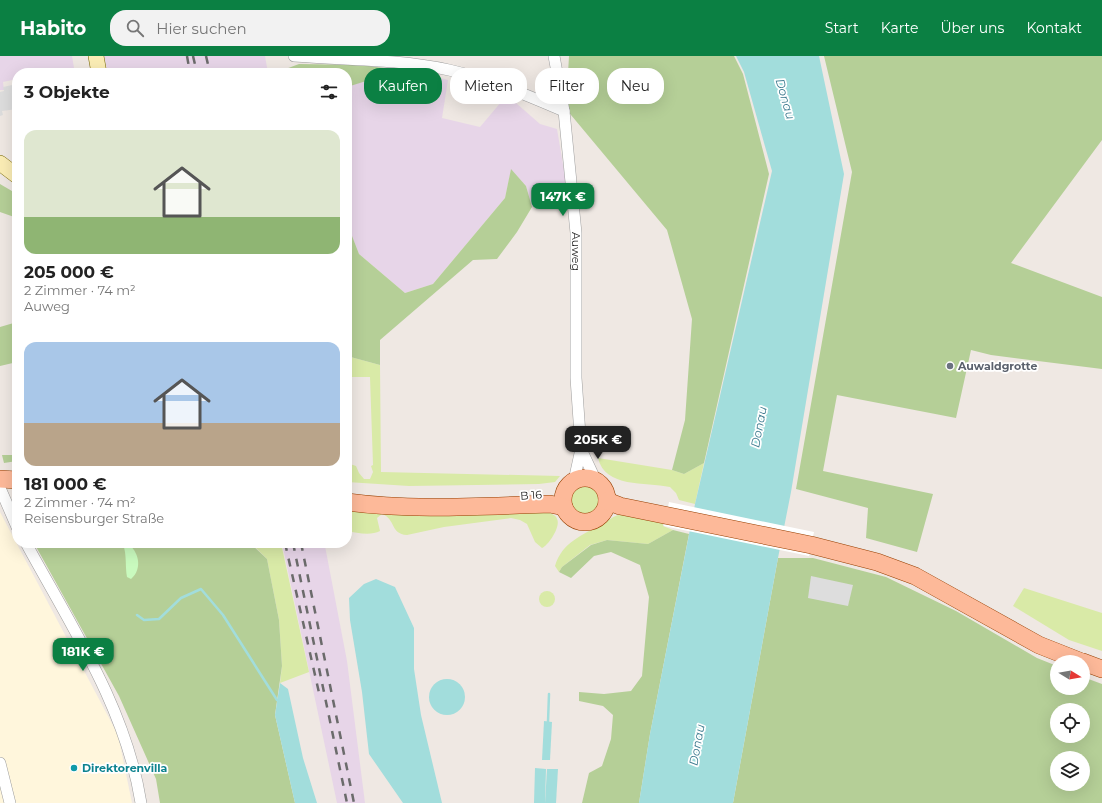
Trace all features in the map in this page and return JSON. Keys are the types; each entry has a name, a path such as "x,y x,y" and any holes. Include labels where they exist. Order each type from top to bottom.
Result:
{"main road":[{"path":"589,478 596,481 604,489 607,501 604,512 595,520 590,522 578,521 572,518 564,507 563,502 570,486 589,478"},
{"path":"0,479 12,480"},
{"name":"B 16","path":"352,494 409,499 496,497 570,486"},
{"name":"B 16","path":"496,497 532,505"},
{"path":"607,501 620,506 811,545 877,562 915,576 1039,645 1064,655"},
{"name":"B 16","path":"352,503 371,505 429,507 550,504 564,507"},
{"path":"1090,665 1102,669"}],"street":[{"path":"96,56 98,68"},
{"path":"294,56 332,59 373,59 448,70 508,88 564,111"},
{"name":"Auweg","path":"554,56 564,111 576,233 576,378 581,449 570,486"},
{"path":"0,163 12,172"},
{"name":"Auweg","path":"581,449 596,481"},
{"path":"0,488 12,515"},
{"path":"29,548 110,699 127,744 138,784 141,803"},
{"path":"0,763 10,803"}],"shaded area":[{"path":"0,56 72,56 74,68 12,68 12,80 3,82 4,90 0,90"},
{"path":"104,56 265,56 267,68 107,68"},
{"path":"394,66 402,68 385,68"},
{"path":"364,72 364,104 442,104 442,78 448,80 442,118 480,127 499,104 517,104 540,124 557,129 566,182 532,207 526,186 511,170 505,198 433,284 405,293 359,254 352,236 352,75"},
{"path":"12,85 12,110 2,111 3,115 0,116 0,92 4,91 3,87"},
{"path":"0,512 12,535 12,548 19,548 118,735 132,803 0,803"},
{"path":"283,548 325,548 347,661 365,803 337,803"},
{"path":"811,576 853,585 848,606 808,598"}],"green space":[{"path":"569,56 734,56 743,74 769,174 704,463 684,474 672,470 685,420 692,319 667,230 566,109 566,104 599,104 599,68 568,68"},
{"path":"824,56 1102,56 1102,140 1011,263 1102,297 1102,369 991,355 971,350 956,418 837,395 823,471 933,494 917,552 866,538 868,508 796,489 852,172"},
{"path":"299,64 361,65 384,68 364,68 364,82 352,85 352,68 288,68"},
{"path":"511,169 526,186 532,207 517,232 497,259 473,260 380,340 380,365 352,357 352,236 359,254 405,293 433,284 505,198"},
{"path":"0,184 12,191 12,216 0,212"},
{"path":"12,323 12,363 0,366 0,327"},
{"path":"352,357 380,365 381,472 560,476 555,482 539,484 409,486 352,482 352,465 356,466 364,479 370,479 373,472 371,466 373,465 370,377 352,377"},
{"path":"2,455 12,455 12,462 4,463"},
{"path":"598,458 672,470 684,474 704,463 695,504 679,500 676,493 670,487 638,484 617,479 602,468"},
{"path":"585,485 591,486 599,494 599,506 591,514 585,515 579,514 571,506 570,500 571,494 579,486"},
{"path":"352,508 547,512 553,514 558,522 554,535 542,548 535,542 527,524 520,520 511,518 444,527 407,535 398,532 389,519 382,514 377,518 380,531 376,533 364,534 352,532"},
{"path":"624,514 663,522 663,526 673,530 648,544 607,540 590,545 562,567 559,572 555,566 558,558 568,545 574,540 618,515"},
{"path":"673,530 689,534 650,734 639,803 582,803 589,773 602,766 611,739 613,715 603,706 579,701 579,692 604,694 631,691 642,676 649,597 640,565 611,552 594,556 571,578 559,572 562,567 591,545 607,540 648,544"},
{"path":"37,548 255,548 267,559 279,620 282,666 275,715 295,803 160,803 156,779 119,696"},
{"path":"124,548 132,548 137,555 137,570 131,579 127,577"},
{"path":"256,548 282,548 309,672 280,683 282,666 279,620 267,559"},
{"path":"778,558 813,558 886,577 956,611 1037,658 1050,663 1050,695 1090,695 1090,680 1102,684 1102,803 733,803"},
{"path":"1024,588 1102,613 1102,651 1069,640 1013,606"},
{"path":"544,591 550,591 555,596 553,605 550,607 544,607 539,602 539,596"}],"water":[{"name":"Donau","path":"736,56 819,56 844,174 791,492 733,803 639,803 650,734 695,504 772,171 744,72"},
{"path":"376,579 395,587 414,628 414,669 421,715 442,803 403,803 369,754 362,692 350,620 349,598 364,584"},
{"path":"447,679 460,684 465,697 460,710 447,715 434,710 429,697 434,684"},
{"path":"280,683 288,689 303,758 317,803 295,803 275,715"},
{"path":"544,721 552,722 550,760 542,760"},
{"path":"535,768 546,769 545,803 534,803"},
{"path":"547,769 558,769 556,803 545,803"}],"pier":[{"path":"669,502 814,532 809,556 664,526"}],"waterway":[{"path":"137,615 144,620 159,619 181,598 201,589 223,615 277,700"},
{"path":"548,722 549,694"}],"railway":[{"path":"187,56 189,68"},
{"path":"193,56 196,68"},
{"path":"206,56 209,68"},
{"path":"286,548 320,697"},
{"path":"294,548 347,803"},
{"path":"302,548 354,803"}],"place":[{"name":"Auwaldgrotte","path":"950,366"},
{"name":"Direktorenvilla","path":"74,768"}]}
